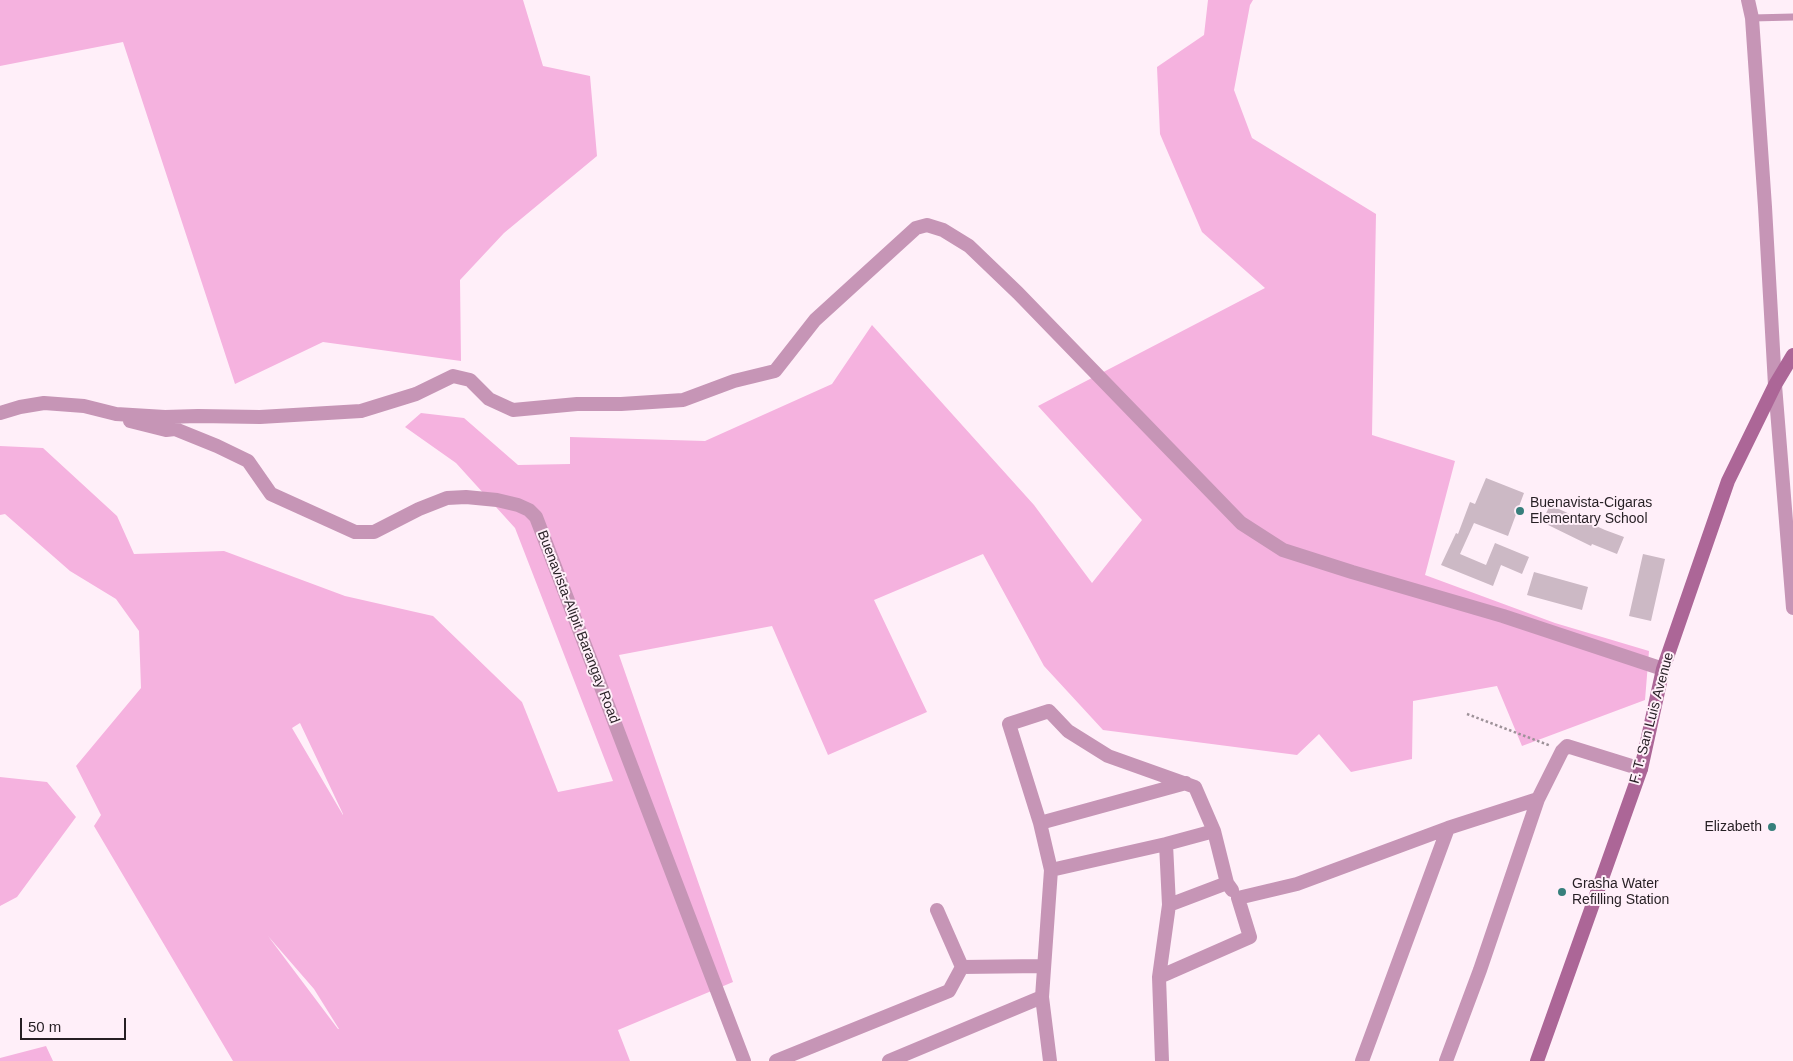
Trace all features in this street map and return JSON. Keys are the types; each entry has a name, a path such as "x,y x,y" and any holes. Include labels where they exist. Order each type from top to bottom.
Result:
{"main road":[{"name":"F. T. San Luis Avenue","path":"1536,1061 1640,769 1663,669 1728,480 1774,385 1793,355"}],"street":[{"path":"1748,0 1752,18 1765,207 1774,385 1793,608"},
{"path":"0,413 44,403 84,406 116,414 166,418 198,416 260,417 361,411 416,394 453,376 470,380 489,399 513,410 577,404 621,404 683,400 734,381 775,371 816,320 916,228 927,225 943,230 968,246 1025,300 1241,523 1283,550 1503,616 1663,669"},
{"name":"Buenavista-Alipit Barangay Road","path":"116,414 126,420 147,426 166,430 175,429 217,446 248,462 272,494 354,532 374,532 418,509 447,498 497,500 523,508 536,517 744,1061"},
{"path":"1048,1060 1046,1014 1042,997 1051,870 1040,822 1009,724 1049,711 1068,731 1108,756 1195,787 1214,830 1227,883 1238,898 1250,937 1159,977"},
{"path":"1446,1061 1480,970 1538,798 1562,750 1567,746 1640,769"},
{"path":"1040,822 1186,784"},
{"path":"1238,898 1297,884 1448,828 1538,798"},
{"path":"1362,1061 1448,828"},
{"path":"1051,870 1166,844 1214,830"},
{"path":"1162,1061 1159,977 1169,905 1166,844"},
{"path":"1169,905 1227,883"},
{"path":"937,910 962,967"},
{"path":"962,967 1043,966"},
{"path":"776,1061 949,991 962,967"},
{"path":"889,1061 1042,997"}],"lane":[{"path":"1752,18 1793,17"}],"path":[{"path":"1467,714 1562,750"}],"shaded area":[{"path":"0,0 523,0 543,66 590,76 597,156 504,233 460,280 461,361 323,342 235,384 123,42 0,66"},
{"path":"1208,0 1253,0 1250,5 1234,90 1252,138 1376,214 1372,435 1455,461 1425,575 1555,623 1649,651 1645,700 1522,746 1497,686 1413,701 1412,759 1351,772 1319,734 1297,755 1103,730 1044,666 983,554 874,600 927,712 828,755 772,626 619,655 733,982 618,1030 630,1061 233,1061 94,826 101,815 76,766 141,688 139,631 116,599 70,571 5,514 0,515 0,446 43,448 117,516 134,554 224,551 345,596 433,616 522,702 558,792 613,781 515,528 456,463 405,427 421,413 464,418 518,465 570,464 570,437 705,441 832,384 872,325 1034,505 1092,583 1142,520 1038,406 1265,288 1202,232 1160,134 1157,67 1204,35","holes":["300,723 343,814 343,815 292,728","268,936 314,989 339,1029 338,1029"]},
{"path":"0,777 47,782 76,817 17,897 0,906"},
{"path":"46,1046 53,1061 0,1061 0,1058"}],"building":[{"path":"1486,478 1524,493 1508,536 1474,523 1460,554 1486,565 1495,543 1529,557 1522,574 1501,565 1493,586 1441,565 1456,533 1458,534 1470,502 1475,504"},
{"path":"1550,505 1624,537 1617,554 1592,544 1591,546 1542,522"},
{"path":"1643,554 1665,559 1651,621 1629,616"},
{"path":"1534,572 1588,587 1582,610 1527,595"}],"place":[{"name":"Buenavista-Cigaras Elementary School","path":"1520,511"},
{"name":"Elizabeth","path":"1772,827"},
{"name":"Grasha Water Refilling Station","path":"1562,892"}]}
